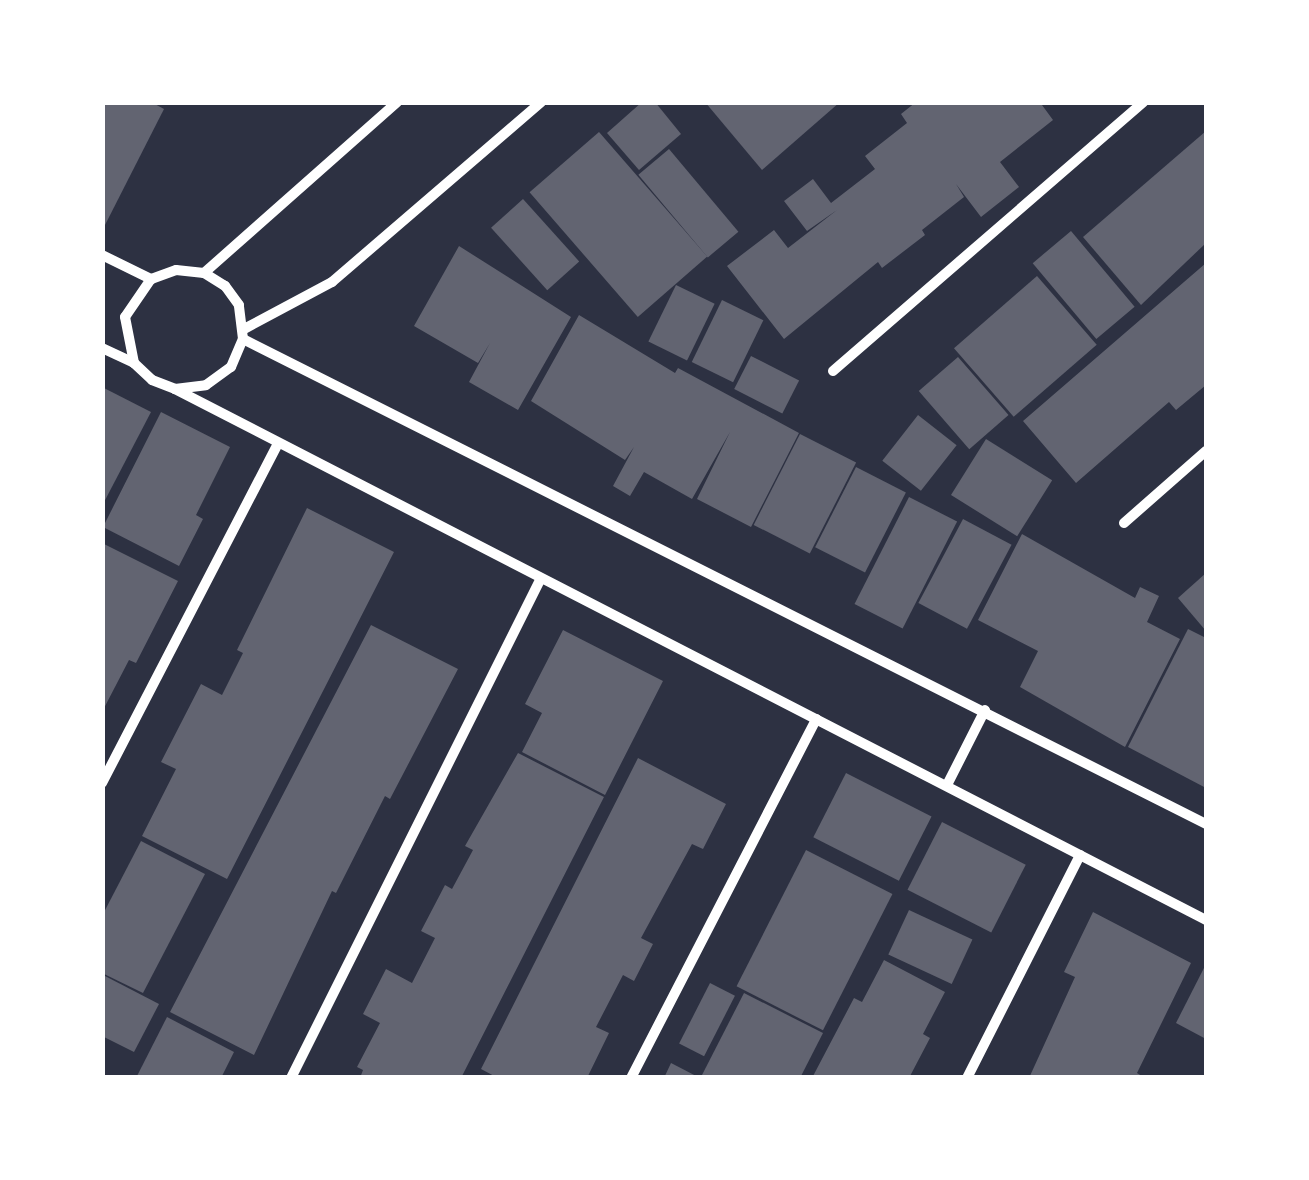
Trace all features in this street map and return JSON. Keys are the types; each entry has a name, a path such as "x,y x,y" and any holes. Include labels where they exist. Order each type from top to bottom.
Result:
{"street":[{"path":"204,272 397,102"},
{"path":"175,389 206,386 231,367 244,334 332,282 541,102"},
{"path":"833,371 1143,102"},
{"path":"102,255 151,279"},
{"path":"134,362 125,317 151,279 176,270 204,272 232,296 244,334 1206,824"},
{"path":"102,348 134,362 152,380 1206,920"},
{"path":"102,784 278,444"},
{"path":"1124,523 1206,451"},
{"path":"291,1078 540,580"},
{"path":"946,785 984,710"},
{"path":"631,1078 816,719"},
{"path":"967,1078 1080,855"}],"building":[{"path":"102,102 151,102 164,109 105,225"},
{"path":"642,102 655,102 681,134 639,170 607,133"},
{"path":"705,102 840,102 762,170"},
{"path":"916,102 1045,102 1042,105 1053,120 1000,162 1019,187 981,217 956,184 964,197 922,230 925,235 882,268 878,262 784,339 727,266 774,230 788,248 837,210 807,231 784,201 813,179 831,203 875,169 865,156 907,123 901,114"},
{"path":"1206,131 1206,243 1141,305 1083,237"},
{"path":"599,132 707,257 638,317 530,192"},
{"path":"669,149 738,232 708,257 638,175"},
{"path":"523,199 579,261 547,290 491,228"},
{"path":"1071,231 1135,307 1096,339 1033,263"},
{"path":"459,246 571,317 518,410 469,382 490,343 478,363 414,326"},
{"path":"1206,263 1206,385 1176,410 1169,402 1076,483 1023,421"},
{"path":"1037,276 1097,345 1014,417 954,348"},
{"path":"676,285 715,304 687,360 648,342"},
{"path":"722,300 763,320 733,382 692,362"},
{"path":"579,315 675,373 678,368 799,433 751,527 697,499 730,432 692,499 644,472 630,496 613,486 634,447 625,460 531,401"},
{"path":"751,356 799,381 782,413 734,389"},
{"path":"958,357 1009,415 969,449 919,391"},
{"path":"102,387 151,412 102,506"},
{"path":"161,412 230,447 196,515 203,519 179,566 103,527"},
{"path":"918,415 957,445 921,491 882,461"},
{"path":"800,434 856,463 810,553 754,525"},
{"path":"986,439 1052,480 1017,536 951,495"},
{"path":"856,467 906,492 865,573 815,547"},
{"path":"909,497 957,522 903,628 855,604"},
{"path":"307,508 394,552 227,879 142,836 176,769 161,762 201,684 222,695 243,653 237,650"},
{"path":"963,519 1012,545 967,629 918,603"},
{"path":"1022,534 1135,598 1140,587 1159,596 1147,622 1180,639 1125,747 1020,687 1038,651 978,620"},
{"path":"102,543 178,581 136,663 129,660 102,712"},
{"path":"1206,573 1206,631 1178,598"},
{"path":"371,625 458,669 390,799 385,796 336,893 332,891 254,1055 170,1012"},
{"path":"1188,629 1206,638 1206,788 1128,747"},
{"path":"563,630 663,681 605,795 522,752 542,713 525,704"},
{"path":"518,753 604,797 461,1078 360,1078 363,1070 357,1067 380,1023 363,1014 386,969 412,983 435,938 421,931 445,885 452,889 473,850 465,846"},
{"path":"638,758 726,804 703,849 692,844 641,938 653,944 634,981 623,975 596,1027 609,1033 587,1078 498,1078 481,1069"},
{"path":"846,773 932,817 899,881 813,837"},
{"path":"942,822 1026,865 991,932 907,890"},
{"path":"141,841 205,874 143,993 102,973 102,916"},
{"path":"806,850 892,894 823,1030 737,986"},
{"path":"909,910 972,940 952,984 888,954"},
{"path":"1093,912 1191,963 1137,1073 1145,1078 1029,1078 1075,977 1064,972"},
{"path":"884,960 945,992 923,1034 930,1038 909,1078 812,1078 854,998 862,1002"},
{"path":"1206,964 1206,1039 1176,1023"},
{"path":"105,976 159,1004 134,1052 102,1036"},
{"path":"710,983 735,996 704,1056 679,1044"},
{"path":"744,993 823,1033 800,1078 702,1075"},
{"path":"167,1017 234,1052 221,1078 136,1078"},
{"path":"671,1063 700,1078 664,1078"}]}
